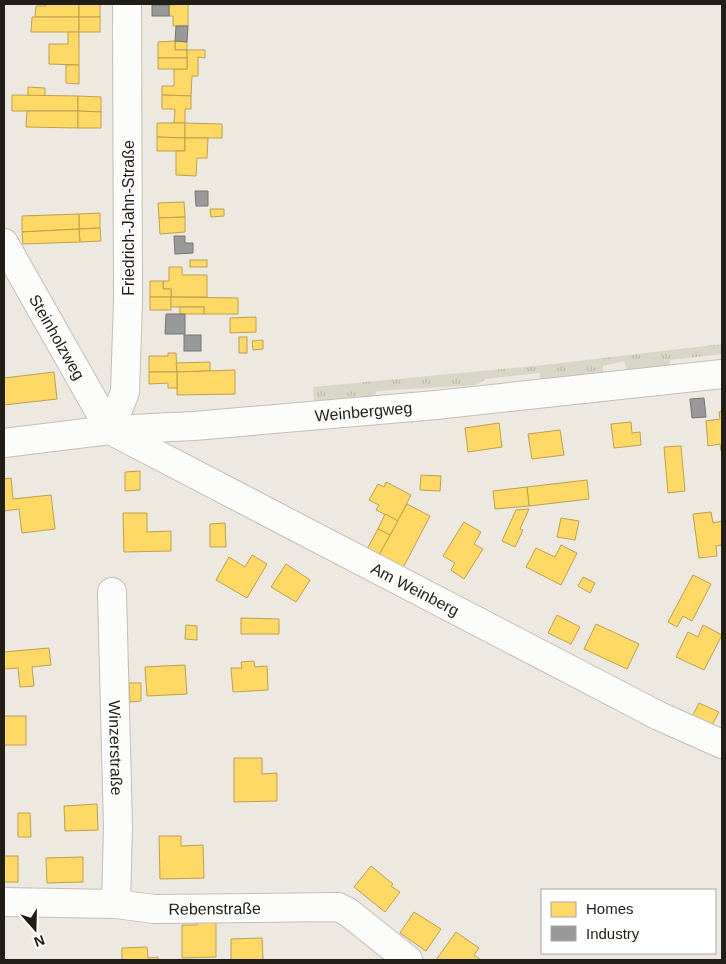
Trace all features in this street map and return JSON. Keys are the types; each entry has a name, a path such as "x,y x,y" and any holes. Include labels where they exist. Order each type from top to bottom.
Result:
{"street":[{"name":"Friedrich-Jahn-Straße","path":"110,430 125,392 126,374 128,300 126,4"},
{"name":"Steinholzweg","path":"4,243 110,430"},
{"name":"Weinbergweg","path":"4,443 110,430 203,425 436,405 722,374"},
{"name":"Am Weinberg","path":"110,430 659,716 722,744"},
{"name":"Winzerstraße","path":"112,592 118,827 116,904"},
{"name":"Rebenstraße","path":"4,902 116,904 154,909 338,907 348,912 408,960"}],"green space":[{"path":"722,344 722,354 670,360 669,372 629,375 624,361 603,366 603,380 542,385 539,373 486,379 476,385 377,391 371,401 314,406 313,387 535,366"}],"building: Homes":[{"path":"46,4 79,4 79,17 35,17 36,6 46,6"},
{"path":"79,4 100,4 100,17 79,17"},
{"path":"188,4 188,26 173,26 173,16 169,16 169,5"},
{"path":"32,17 79,17 79,32 31,32"},
{"path":"79,17 100,17 100,32 79,32"},
{"path":"68,32 79,32 79,65 49,64 49,44 68,44"},
{"path":"175,41 187,42 187,50 175,50"},
{"path":"175,41 175,50 187,50 187,58 158,58 158,42"},
{"path":"187,50 205,50 205,58 198,57 198,76 192,76 191,96 162,95 162,86 174,86 174,69 187,69"},
{"path":"158,58 187,58 187,69 158,69"},
{"path":"66,65 79,65 79,84 66,83"},
{"path":"28,87 45,88 45,96 28,96"},
{"path":"12,95 78,96 78,111 12,111"},
{"path":"162,95 191,96 191,109 185,109 185,123 174,123 175,109 162,109"},
{"path":"78,96 101,97 101,112 78,111"},
{"path":"27,111 78,111 78,128 26,127"},
{"path":"78,111 101,112 101,128 78,128"},
{"path":"157,123 185,123 185,138 157,137"},
{"path":"185,123 222,124 222,138 185,138"},
{"path":"157,137 185,138 185,151 157,151"},
{"path":"185,138 208,138 207,158 197,158 196,176 176,175 176,151 185,151"},
{"path":"184,202 185,217 159,218 158,203"},
{"path":"210,209 224,209 224,216 211,217"},
{"path":"100,213 100,228 79,229 79,214"},
{"path":"79,214 79,229 22,232 22,216"},
{"path":"185,217 185,232 160,234 159,218"},
{"path":"100,228 101,241 80,242 79,229"},
{"path":"79,229 80,242 23,244 22,232"},
{"path":"190,260 207,260 207,267 190,267"},
{"path":"169,267 182,267 182,275 207,275 207,297 171,297 171,289 163,289 163,281 169,281"},
{"path":"150,281 163,281 163,289 171,289 171,297 150,297"},
{"path":"150,297 171,297 171,310 150,310"},
{"path":"171,297 238,298 238,314 204,314 204,307 171,307"},
{"path":"180,307 204,307 204,314 180,314"},
{"path":"256,317 256,332 230,333 230,318"},
{"path":"239,337 247,337 247,353 239,353"},
{"path":"263,340 263,349 253,350 252,341"},
{"path":"168,353 176,353 177,372 149,372 149,356 168,356"},
{"path":"210,362 210,371 177,372 176,363"},
{"path":"235,370 235,394 177,395 177,372"},
{"path":"54,372 57,399 4,405 4,378"},
{"path":"149,372 177,372 177,388 168,388 168,383 149,384"},
{"path":"722,411 721,451 720,444 708,446 706,421 720,419 719,412"},
{"path":"631,422 632,433 640,432 641,445 614,448 611,424"},
{"path":"499,423 502,447 468,452 465,428"},
{"path":"560,430 564,455 532,459 528,434"},
{"path":"681,446 685,491 668,493 664,447"},
{"path":"140,471 140,490 125,491 125,472"},
{"path":"421,475 441,476 440,491 420,490"},
{"path":"11,478 13,499 51,495 55,529 22,533 19,509 4,511 4,479"},
{"path":"587,480 589,499 529,506 527,487"},
{"path":"386,482 411,495 398,521 376,510 379,505 369,500 378,484 384,487"},
{"path":"527,487 529,506 495,509 493,491"},
{"path":"407,504 430,516 403,568 379,555"},
{"path":"529,509 520,529 523,530 515,547 502,541 516,510"},
{"path":"711,512 713,523 722,521 722,545 716,546 717,556 699,558 693,514"},
{"path":"123,513 147,513 147,532 171,531 171,551 124,552"},
{"path":"385,514 398,521 390,535 378,529"},
{"path":"561,518 579,521 575,540 557,537"},
{"path":"464,522 481,532 474,544 483,549 464,579 451,570 455,563 443,556"},
{"path":"225,523 226,547 210,547 210,524"},
{"path":"378,529 390,535 379,555 367,549"},
{"path":"561,545 577,553 561,585 526,567 536,548 555,557"},
{"path":"252,555 267,564 247,598 216,580 229,557 245,567"},
{"path":"286,564 310,580 296,602 271,587"},
{"path":"693,575 711,584 692,621 683,616 677,627 668,622"},
{"path":"583,577 595,583 590,593 578,586"},
{"path":"557,615 580,627 571,644 548,633"},
{"path":"241,618 279,619 279,634 241,634"},
{"path":"596,624 639,644 627,669 584,649"},
{"path":"186,625 197,626 197,640 185,639"},
{"path":"703,625 722,635 704,670 676,657 688,632 698,637"},
{"path":"49,648 51,665 32,667 34,686 20,687 18,668 4,669 4,652"},
{"path":"254,661 255,667 267,666 268,690 233,692 231,668 242,668 241,662"},
{"path":"185,665 187,694 147,696 145,667"},
{"path":"129,683 141,683 141,701 130,702"},
{"path":"699,703 719,712 711,727 692,717"},
{"path":"4,716 26,716 26,745 4,745"},
{"path":"234,758 262,758 262,774 277,773 277,801 234,802"},
{"path":"97,804 98,830 65,831 64,806"},
{"path":"18,813 30,813 31,837 18,837"},
{"path":"159,836 181,836 181,846 203,845 204,878 160,879"},
{"path":"4,856 18,856 18,882 4,882"},
{"path":"83,857 83,882 47,883 46,858"},
{"path":"371,866 393,884 391,886 400,892 385,912 354,887"},
{"path":"414,912 441,929 426,951 400,933"},
{"path":"216,919 216,957 182,958 182,925 197,925 197,920"},
{"path":"456,932 479,948 474,955 481,960 436,960"},
{"path":"262,938 263,960 231,960 231,939"},
{"path":"147,947 148,958 158,957 158,960 122,960 122,948"}],"building: Industry":[{"path":"152,5 169,5 169,16 152,16"},
{"path":"176,26 188,26 187,42 175,41"},
{"path":"195,191 208,191 208,206 196,206"},
{"path":"174,236 185,236 185,243 193,243 193,253 175,254"},
{"path":"166,314 185,314 185,334 165,334"},
{"path":"184,335 201,335 201,351 184,351"},
{"path":"704,398 706,417 692,418 690,399"}]}
